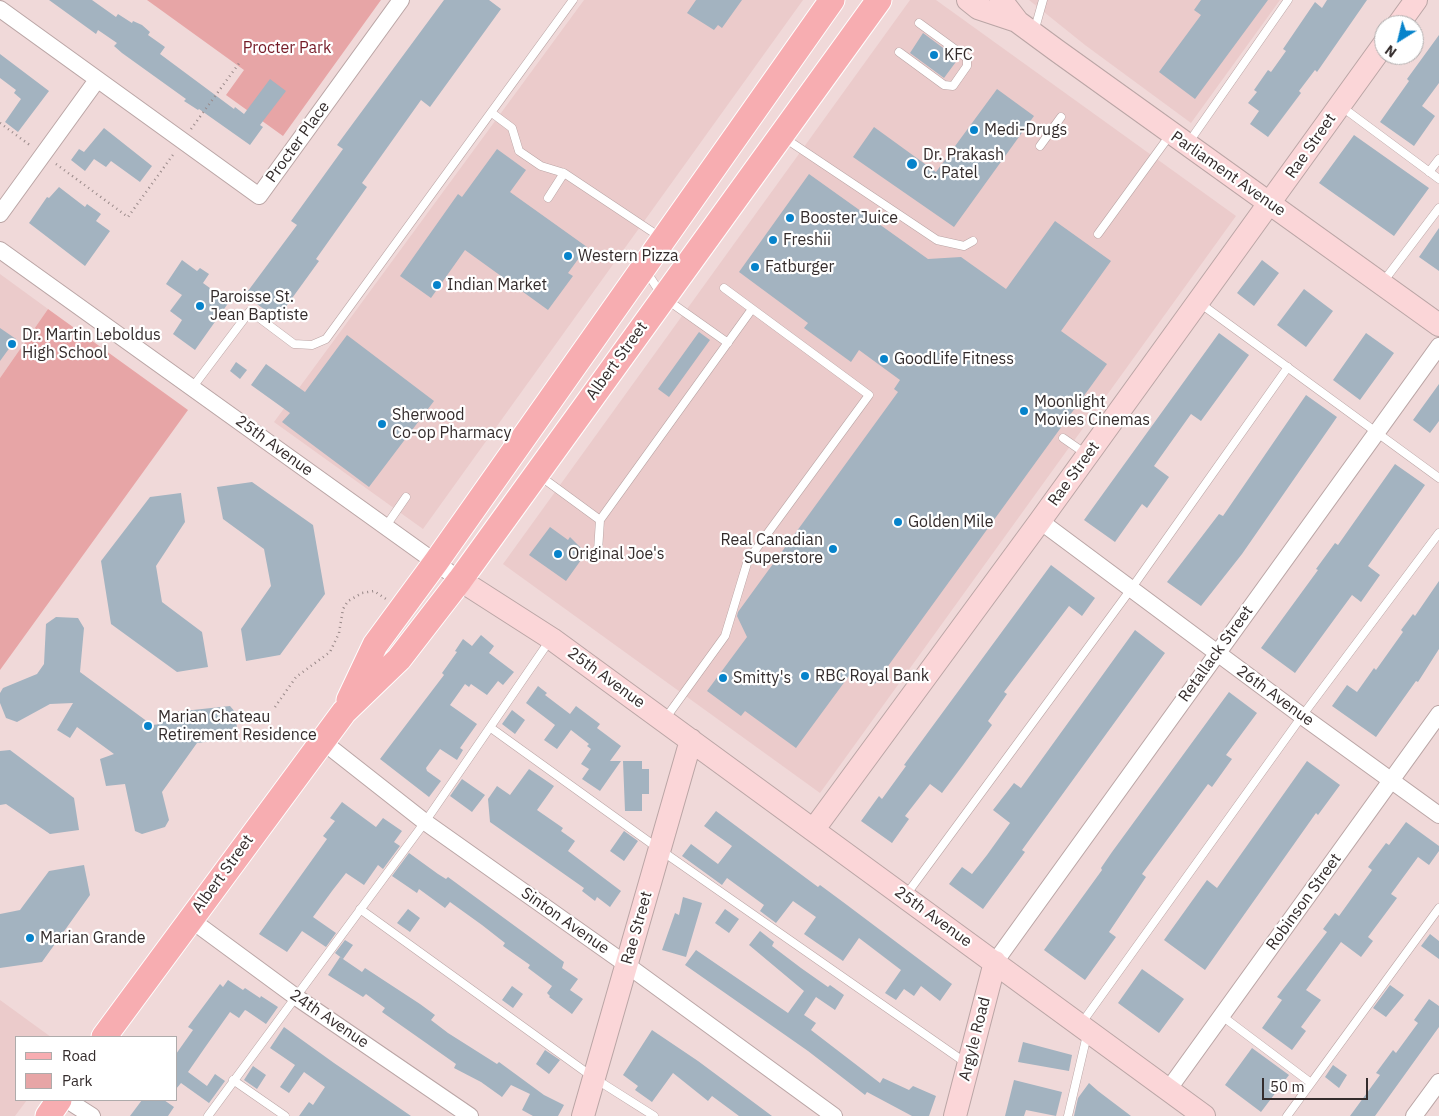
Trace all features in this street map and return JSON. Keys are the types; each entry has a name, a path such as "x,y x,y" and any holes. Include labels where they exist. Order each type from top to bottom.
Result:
{"main road":[{"name":"Albert Street","path":"344,712 375,645 436,562 832,0"},
{"name":"Albert Street","path":"105,1036 344,712 399,659 460,580 879,0"},
{"path":"48,1116 58,1101"}],"street":[{"name":"Procter Place","path":"0,9 259,196 401,0"},
{"name":"Parliament Avenue","path":"968,0 978,8 1026,27"},
{"name":"Parliament Avenue","path":"1001,0 1026,27 1439,325"},
{"path":"1405,15 1416,0"},
{"name":"Rae Street","path":"814,829 1088,455 1374,58"},
{"path":"0,214 97,80"},
{"name":"25th Avenue","path":"0,250 460,580 552,639 1204,1116"},
{"name":"Retallack Street","path":"994,962 1439,346"},
{"name":"26th Avenue","path":"1040,521 1216,653 1439,814"},
{"name":"Robinson Street","path":"1168,1090 1439,714"},
{"name":"Rae Street","path":"583,1116 692,740"},
{"name":"Sinton Avenue","path":"322,742 424,822 627,965 834,1116"},
{"name":"24th Avenue","path":"190,919 296,997 470,1116"},
{"name":"Argyle Road","path":"955,1116 994,962"},
{"path":"1414,1116 1439,1082"},
{"path":"69,1101 92,1116"}],"lane":[{"path":"192,388 250,311 294,344 312,345 326,339 574,0"},
{"path":"1026,27 1043,0"},
{"path":"1098,234 1180,139 1288,0"},
{"path":"898,52 944,85 953,86 968,66 967,58 919,23"},
{"path":"1340,105 1439,179"},
{"path":"492,112 512,128 520,151 542,166 564,173 664,239"},
{"path":"1040,146 1061,117"},
{"path":"780,135 937,240 964,246 973,241"},
{"path":"1429,172 1439,159"},
{"path":"548,198 564,173"},
{"path":"1382,283 1439,208"},
{"path":"643,268 664,297 728,343"},
{"path":"664,720 725,636 748,560 869,395 724,288"},
{"path":"1199,302 1439,478"},
{"path":"596,554 598,551 600,520 752,309"},
{"path":"905,896 1131,589 1288,367"},
{"path":"1063,438 1088,455"},
{"path":"537,473 600,520"},
{"path":"386,526 406,497"},
{"path":"1068,1116 1084,1028 1302,716 1439,533"},
{"path":"208,1116 424,822 552,639"},
{"path":"491,728 659,849 968,1064"},
{"path":"1287,1116 1439,908"},
{"path":"360,909 594,1078 654,1116"},
{"path":"1222,1016 1311,1082"},
{"path":"233,1080 285,1116"}],"path":[{"path":"0,123 128,217"},
{"path":"275,706 296,677 330,652 339,632 343,609 348,601 362,593 374,591 401,609"}],"shaded area":[{"path":"584,0 803,0 423,529 274,422"},
{"path":"910,0 936,0 1236,216 820,793 503,564"},
{"path":"1029,0 1280,0 1191,123 1085,45"},
{"name":"Dr. Martin Leboldus High School","path":"0,274 48,309 0,378"},
{"path":"0,1000 50,1036 15,1036 15,1101 26,1101 15,1116 0,1116"}],"green space":[{"name":"Procter Park","path":"147,0 381,0 283,136 226,95 244,70"},
{"path":"48,309 188,410 0,670 0,378"}],"building":[{"path":"49,0 92,0 116,17 118,14 132,23 133,21 142,25 150,32 148,35 165,47 160,54 234,109 235,107 244,114 270,79 286,91 260,125 263,127 250,145 199,109 184,101 186,99 122,53 114,46 117,43 98,30 96,34"},
{"path":"444,0 489,0 501,9 430,107 421,100 362,183 367,187 316,259 319,261 277,319 245,295 297,225 291,221 343,149 337,145"},
{"path":"696,0 742,0 722,28 718,25 714,30 687,13"},
{"path":"1201,0 1268,0 1195,99 1159,72 1201,15 1194,10"},
{"path":"1327,0 1367,0 1317,72 1315,70 1299,91 1301,93 1268,137 1250,124 1259,111 1248,103 1257,92 1254,90 1268,70 1271,72 1286,51 1283,49 1315,2 1322,8"},
{"name":"KFC","path":"923,33 958,59 944,78 910,53"},
{"path":"1439,35 1439,83 1422,106 1435,116 1414,146 1380,122 1409,81 1407,79 1417,65 1424,65 1424,56"},
{"path":"0,54 49,91 18,132 5,122 21,99 14,93 16,90 0,78"},
{"path":"997,89 1034,116 954,227 853,157 874,127 936,172"},
{"path":"104,128 152,166 140,182 111,161 106,167 94,159 85,171 71,160 79,149 84,152"},
{"path":"1354,135 1429,188 1394,236 1319,183"},
{"path":"497,149 526,170 510,192 587,247 568,273 573,276 548,310 465,250 431,298 400,276 458,194 462,197"},
{"name":"Golden Mile","path":"809,174 928,259 961,257 1006,289 1055,221 1111,261 1061,331 1107,364 875,684 854,669 796,748 745,711 741,716 707,691 747,637 737,616 738,612 898,392 894,389 900,380 859,350 851,362 804,328 808,323 739,272"},
{"path":"59,187 85,207 87,204 101,214 96,221 110,231 85,266 29,223 47,197 49,198"},
{"path":"1439,228 1439,271 1419,257"},
{"name":"Paroisse St. Jean Baptiste","path":"182,260 197,271 200,268 209,274 203,283 229,302 195,350 173,334 182,320 170,311 182,295 166,284"},
{"path":"1262,260 1279,273 1254,306 1237,293"},
{"path":"1304,289 1333,311 1306,347 1277,325"},
{"name":"Dr. Martin Leboldus High School","path":"0,328 16,339 0,361"},
{"path":"699,332 710,340 669,397 658,389"},
{"path":"1219,333 1249,355 1201,421 1191,414 1154,466 1169,477 1147,508 1142,504 1115,542 1084,520"},
{"path":"1366,333 1394,353 1360,400 1333,380"},
{"path":"347,335 434,401 369,487 282,422 290,413 251,385 266,364 305,392"},
{"path":"236,362 247,370 240,379 230,371"},
{"path":"1439,384 1439,421 1430,433 1413,420"},
{"path":"1306,395 1337,417 1242,554 1201,606 1167,582 1219,514 1223,516"},
{"path":"1395,464 1425,485 1368,566 1380,575 1361,602 1352,595 1295,673 1261,648 1318,570 1316,569 1335,543 1338,545"},
{"path":"252,482 313,525 325,594 280,655 246,661 241,629 271,586 264,549 223,519 217,487"},
{"path":"181,493 185,522 156,566 162,602 202,632 208,667 177,672 111,624 101,561 150,497"},
{"name":"Original Joe's","path":"550,527 568,540 570,537 586,553 566,581 529,555"},
{"path":"1051,565 1095,598 1082,616 1069,606 1004,692 1007,694 988,721 992,725 963,765 942,793 930,784 905,816 909,819 892,843 861,821 879,796 882,799 906,766 904,765"},
{"path":"1439,581 1439,649 1418,682 1416,681 1376,737 1332,706 1347,685 1357,692 1374,668 1376,670 1403,632 1401,630 1413,614 1415,616"},
{"name":"Marian Chateau Retirement Residence","path":"56,617 78,618 84,628 80,672 152,725 161,724 174,712 230,706 236,713 237,732 230,739 197,743 162,792 169,820 165,827 142,834 135,831 125,784 106,786 100,759 114,754 77,727 70,738 57,730 73,703 50,704 17,722 6,718 0,703 0,693 3,688 37,674 44,664 46,624"},
{"path":"1135,630 1165,653 1022,850 1025,852 983,909 949,884 962,867 972,874 987,855 1010,823 993,810 1014,783 1021,788"},
{"path":"481,635 494,646 489,653 514,672 503,685 498,681 487,695 471,684 469,687 465,684 450,705 477,724 460,748 463,750 457,760 440,749 426,768 427,771 441,781 429,797 380,759 444,675 442,673 457,652 455,651 463,639 472,646"},
{"path":"538,686 547,693 545,695 570,714 576,706 600,724 597,728 621,746 610,761 621,761 600,791 582,779 589,769 581,764 591,749 587,746 589,744 571,730 557,749 544,740 555,725 526,703"},
{"path":"1229,692 1257,713 1226,755 1232,759 1212,787 1208,784 1142,874 1146,877 1109,932 1116,937 1085,980 1044,950 1102,870 1101,868 1112,852"},
{"path":"512,710 525,720 515,734 502,724"},
{"path":"10,750 74,798 79,830 50,834 6,804 0,805 0,751"},
{"path":"623,761 642,761 642,769 649,769 649,794 642,794 642,811 625,811"},
{"path":"1307,761 1340,785 1318,815 1316,813 1205,970 1164,940 1207,880 1217,888"},
{"path":"529,769 554,786 537,810 563,828 561,831 575,841 568,851 621,891 610,907 597,897 595,901 582,891 584,888 490,822 488,799 497,786 510,795"},
{"path":"462,779 485,795 472,812 450,796"},
{"path":"342,802 376,827 383,818 402,831 394,842 400,846 383,869 378,865 364,885 346,873 332,891 313,917 336,933 326,947 302,931 287,952 259,934 327,839 323,836 335,821 330,818"},
{"path":"716,811 818,887 820,885 952,984 940,1001 921,986 914,996 904,989 896,1000 885,993 901,970 859,938 843,961 804,934 816,917 793,901 776,923 760,911 764,905 727,878 722,885 682,856 691,844 718,864 732,846 704,826"},
{"path":"1406,822 1439,846 1439,851 1429,865 1418,857 1391,894 1397,898 1368,937 1373,941 1361,957 1341,942 1306,990 1321,1000 1301,1027 1306,1031 1292,1050 1262,1028 1282,1000 1277,997 1327,932 1323,929 1335,913 1339,916 1372,870 1368,867 1386,843 1389,845"},
{"path":"624,831 638,841 624,861 610,851"},
{"path":"409,853 446,879 448,877 564,962 562,968 578,979 570,990 583,999 572,1014 549,997 547,993 552,986 528,968 530,965 503,946 505,943 482,925 450,902 445,908 419,889 417,893 392,876"},
{"name":"Marian Grande","path":"84,865 90,895 42,962 0,968 0,914 20,910 49,871"},
{"path":"683,897 702,903 686,957 662,950 675,913 679,915"},
{"path":"408,909 420,918 410,932 397,923"},
{"path":"725,909 739,919 729,933 715,923"},
{"path":"760,931 774,942 772,946 828,987 830,985 844,995 835,1010 816,997 804,1015 816,1023 811,1030 880,1083 883,1078 909,1090 913,1086 936,1096 929,1116 912,1116 867,1092 865,1095 808,1051 685,965 696,950 788,1013 804,991 749,945"},
{"path":"1430,934 1439,941 1439,959 1421,946"},
{"path":"345,940 353,945 343,959 335,953"},
{"path":"340,957 362,972 365,968 420,1004 435,1015 431,1020 448,1033 497,1064 499,1062 544,1095 564,1105 558,1116 533,1116 522,1110 530,1094 511,1085 502,1097 481,1082 454,1068 456,1064 382,1012 385,1008 366,994 363,997 328,975"},
{"path":"1142,969 1184,999 1159,1033 1118,1003"},
{"path":"228,980 243,990 245,988 278,1007 266,1024 245,1010 239,1018 230,1012 188,1072 207,1086 215,1074 225,1081 209,1103 181,1083 178,1087 178,1051 193,1030 188,1027 220,984 223,987"},
{"path":"1390,985 1404,995 1386,1017 1373,1008"},
{"path":"512,986 523,994 513,1008 502,1000"},
{"path":"1429,999 1439,1006 1439,1027 1375,1116 1350,1116 1380,1075 1376,1073 1393,1050 1396,1053 1418,1023 1414,1020"},
{"path":"284,1027 411,1116 299,1116 309,1102 313,1105 325,1087 304,1072 289,1093 280,1087 295,1065 270,1048"},
{"path":"652,1030 698,1061 772,1116 739,1116 712,1096 708,1101 673,1073 652,1102 635,1090 638,1086 623,1075"},
{"path":"1023,1042 1072,1055 1069,1071 1018,1062"},
{"path":"1252,1048 1289,1075 1261,1112 1225,1085"},
{"path":"545,1050 560,1060 549,1074 536,1064"},
{"path":"1333,1065 1347,1075 1339,1088 1325,1077"},
{"path":"253,1066 266,1075 257,1089 244,1080"},
{"path":"1014,1080 1062,1092 1056,1116 1026,1110 1024,1116 1005,1116"},
{"path":"1089,1083 1131,1116 1074,1116 1078,1098"},
{"path":"141,1101 165,1101 174,1107 168,1116 130,1116"}],"place":[{"name":"KFC","path":"934,55"},
{"name":"Medi-Drugs","path":"974,130"},
{"name":"Dr. Prakash C. Patel","path":"912,164"},
{"name":"Booster Juice","path":"790,218"},
{"name":"Freshii","path":"773,240"},
{"name":"Western Pizza","path":"568,256"},
{"name":"Fatburger","path":"755,267"},
{"name":"Indian Market","path":"437,285"},
{"name":"Paroisse St. Jean Baptiste","path":"200,306"},
{"name":"Dr. Martin Leboldus High School","path":"12,344"},
{"name":"GoodLife Fitness","path":"884,359"},
{"name":"Moonlight Movies Cinemas","path":"1024,411"},
{"name":"Sherwood Co-op Pharmacy","path":"382,424"},
{"name":"Golden Mile","path":"898,522"},
{"name":"Real Canadian Superstore","path":"833,549"},
{"name":"Original Joe's","path":"558,554"},
{"name":"RBC Royal Bank","path":"805,676"},
{"name":"Smitty's","path":"723,678"},
{"name":"Marian Chateau Retirement Residence","path":"148,726"},
{"name":"Marian Grande","path":"30,938"}]}
